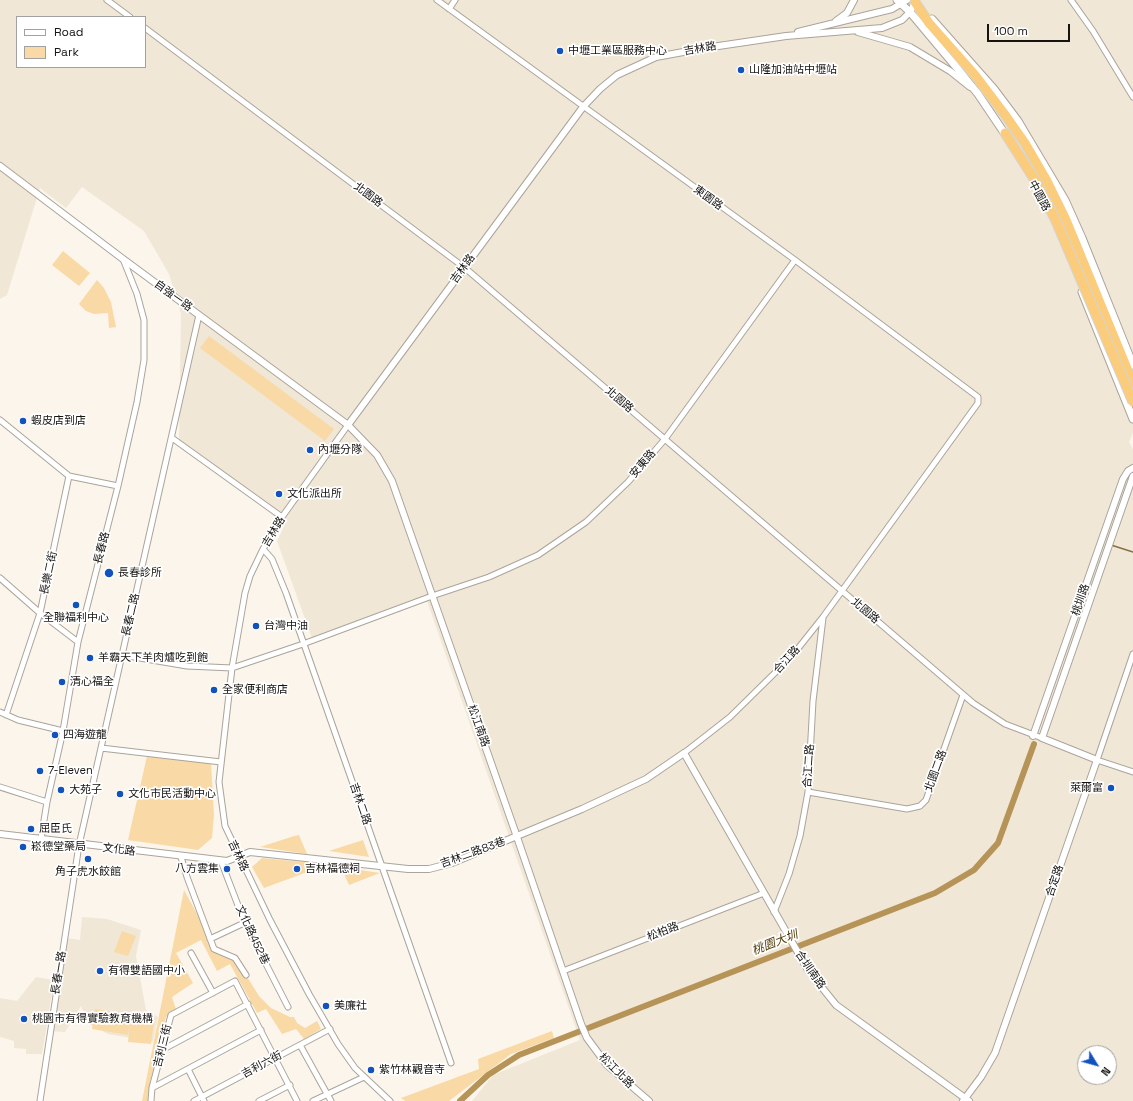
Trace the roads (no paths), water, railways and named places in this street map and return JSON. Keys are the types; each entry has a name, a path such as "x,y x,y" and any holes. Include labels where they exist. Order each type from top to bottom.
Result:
{"highway":[{"path":"907,1 929,23 994,98 1025,143 1047,180 1066,220 1133,383"},
{"path":"1005,133 1038,185 1056,221 1133,401"}],"main road":[{"name":"中園路","path":"907,1 910,12 978,94 1005,133 1046,208 1064,247 1133,419"},
{"name":"中園路","path":"907,1 994,89 1018,121 1065,200 1082,238 1133,365"},
{"path":"1111,366 1133,401"}],"street":[{"path":"107,0 129,16"},
{"name":"東園路","path":"437,0 795,260 978,397"},
{"path":"449,9 455,0"},
{"path":"833,23 847,13 854,0"},
{"path":"1071,0 1093,31 1133,97"},
{"path":"907,1 910,12"},
{"name":"吉林路","path":"786,36 833,23 892,10 907,1"},
{"name":"吉林路","path":"390,1101 364,1077 347,1056 330,1029 270,920 238,857 225,826 219,782 221,762 232,668 245,593 250,576 263,549 282,517 348,425 583,107 600,89 617,75 656,57 786,36 882,28 893,25 910,12"},
{"name":"北園路","path":"146,29 465,268 841,591 988,715 1033,736 1042,738 1097,760"},
{"path":"852,31 910,47 950,71 978,94"},
{"name":"自強一路","path":"0,166 122,259 348,425"},
{"name":"長春路","path":"41,839 47,802 63,731 78,642 118,486 137,402 144,360 146,338 144,320 137,294 122,259"},
{"name":"安東路","path":"232,668 489,577 544,552 586,522 628,482 665,439 795,260"},
{"name":"長春二路","path":"80,844 172,438 198,315"},
{"name":"合江路","path":"518,837 582,809 646,778 684,753 730,717 792,656 823,617 978,403 978,397"},
{"path":"0,420 69,476 118,486"},
{"name":"松江南路","path":"348,425 377,455 392,481 518,837 587,1038"},
{"path":"172,438 282,517"},
{"name":"桃圳路","path":"1033,736 1123,479 1128,471 1133,468"},
{"name":"長樂二街","path":"6,715 40,613 69,476"},
{"name":"桃圳路","path":"1042,738 1133,476"},
{"name":"吉林二路","path":"263,549 272,559 451,1063"},
{"path":"1,581 78,642"},
{"name":"合江二路","path":"774,912 789,874 800,836 808,792 813,701 823,617"},
{"name":"合定路","path":"965,1100 995,1053 1133,654"},
{"path":"122,655 187,666 232,668"},
{"name":"北園二路","path":"808,792 907,810 920,806 926,800 963,695"},
{"path":"0,712 63,731"},
{"path":"101,748 221,762"},
{"name":"合圳南路","path":"684,753 798,954 808,970 836,1005 965,1100"},
{"path":"1097,760 1133,772"},
{"path":"0,787 47,802"},
{"name":"文化路","path":"0,834 227,862 238,857"},
{"name":"吉林二路83巷","path":"238,857 250,852 408,870 441,866 518,837"},
{"name":"長春一路","path":"40,1101 80,844"},
{"path":"181,856 187,877 214,949 235,958 246,975"},
{"name":"文化路452巷","path":"221,861 244,923 288,1007"},
{"name":"松柏路","path":"563,971 764,893"},
{"path":"210,940 244,923"},
{"path":"191,952 213,993"},
{"name":"吉利三街","path":"151,1101 152,1088 171,1015 235,980 248,1004"},
{"path":"162,1050 248,1004 297,1101"},
{"name":"吉利六街","path":"194,1101 203,1099 330,1029"},
{"path":"152,1088 261,1030"},
{"name":"松江北路","path":"587,1038 607,1065 649,1101"},
{"path":"300,1045 331,1101"},
{"path":"188,1069 203,1099"},
{"path":"313,1101 364,1077"},
{"path":"258,1101 290,1085"}],"waterway":[{"path":"1111,545 1133,552"},
{"name":"桃園大圳","path":"460,1101 488,1075 519,1055 935,893 974,870 998,843 1034,744"}],"place":[{"name":"中壢工業區服務中心","path":"560,51"},
{"name":"山隆加油站中壢站","path":"741,70"},
{"name":"蝦皮店到店","path":"23,421"},
{"name":"內壢分隊","path":"310,450"},
{"name":"文化派出所","path":"279,494"},
{"name":"長春診所","path":"109,573"},
{"name":"全聯福利中心","path":"76,605"},
{"name":"台灣中油","path":"256,626"},
{"name":"羊霸天下羊肉爐吃到飽","path":"90,658"},
{"name":"清心福全","path":"62,682"},
{"name":"全家便利商店","path":"214,690"},
{"name":"四海遊龍","path":"55,735"},
{"name":"7-Eleven","path":"40,771"},
{"name":"萊爾富","path":"1111,788"},
{"name":"大苑子","path":"61,790"},
{"name":"文化市民活動中心","path":"120,794"},
{"name":"屈臣氏","path":"31,829"},
{"name":"崧德堂藥局","path":"23,847"},
{"name":"角子虎水餃館","path":"88,859"},
{"name":"八方雲集","path":"227,869"},
{"name":"吉林福德祠","path":"297,869"},
{"name":"有得雙語國中小","path":"100,971"},
{"name":"美廉社","path":"326,1006"},
{"name":"桃園市有得實驗教育機構","path":"24,1019"},
{"name":"紫竹林觀音寺","path":"371,1070"}]}
